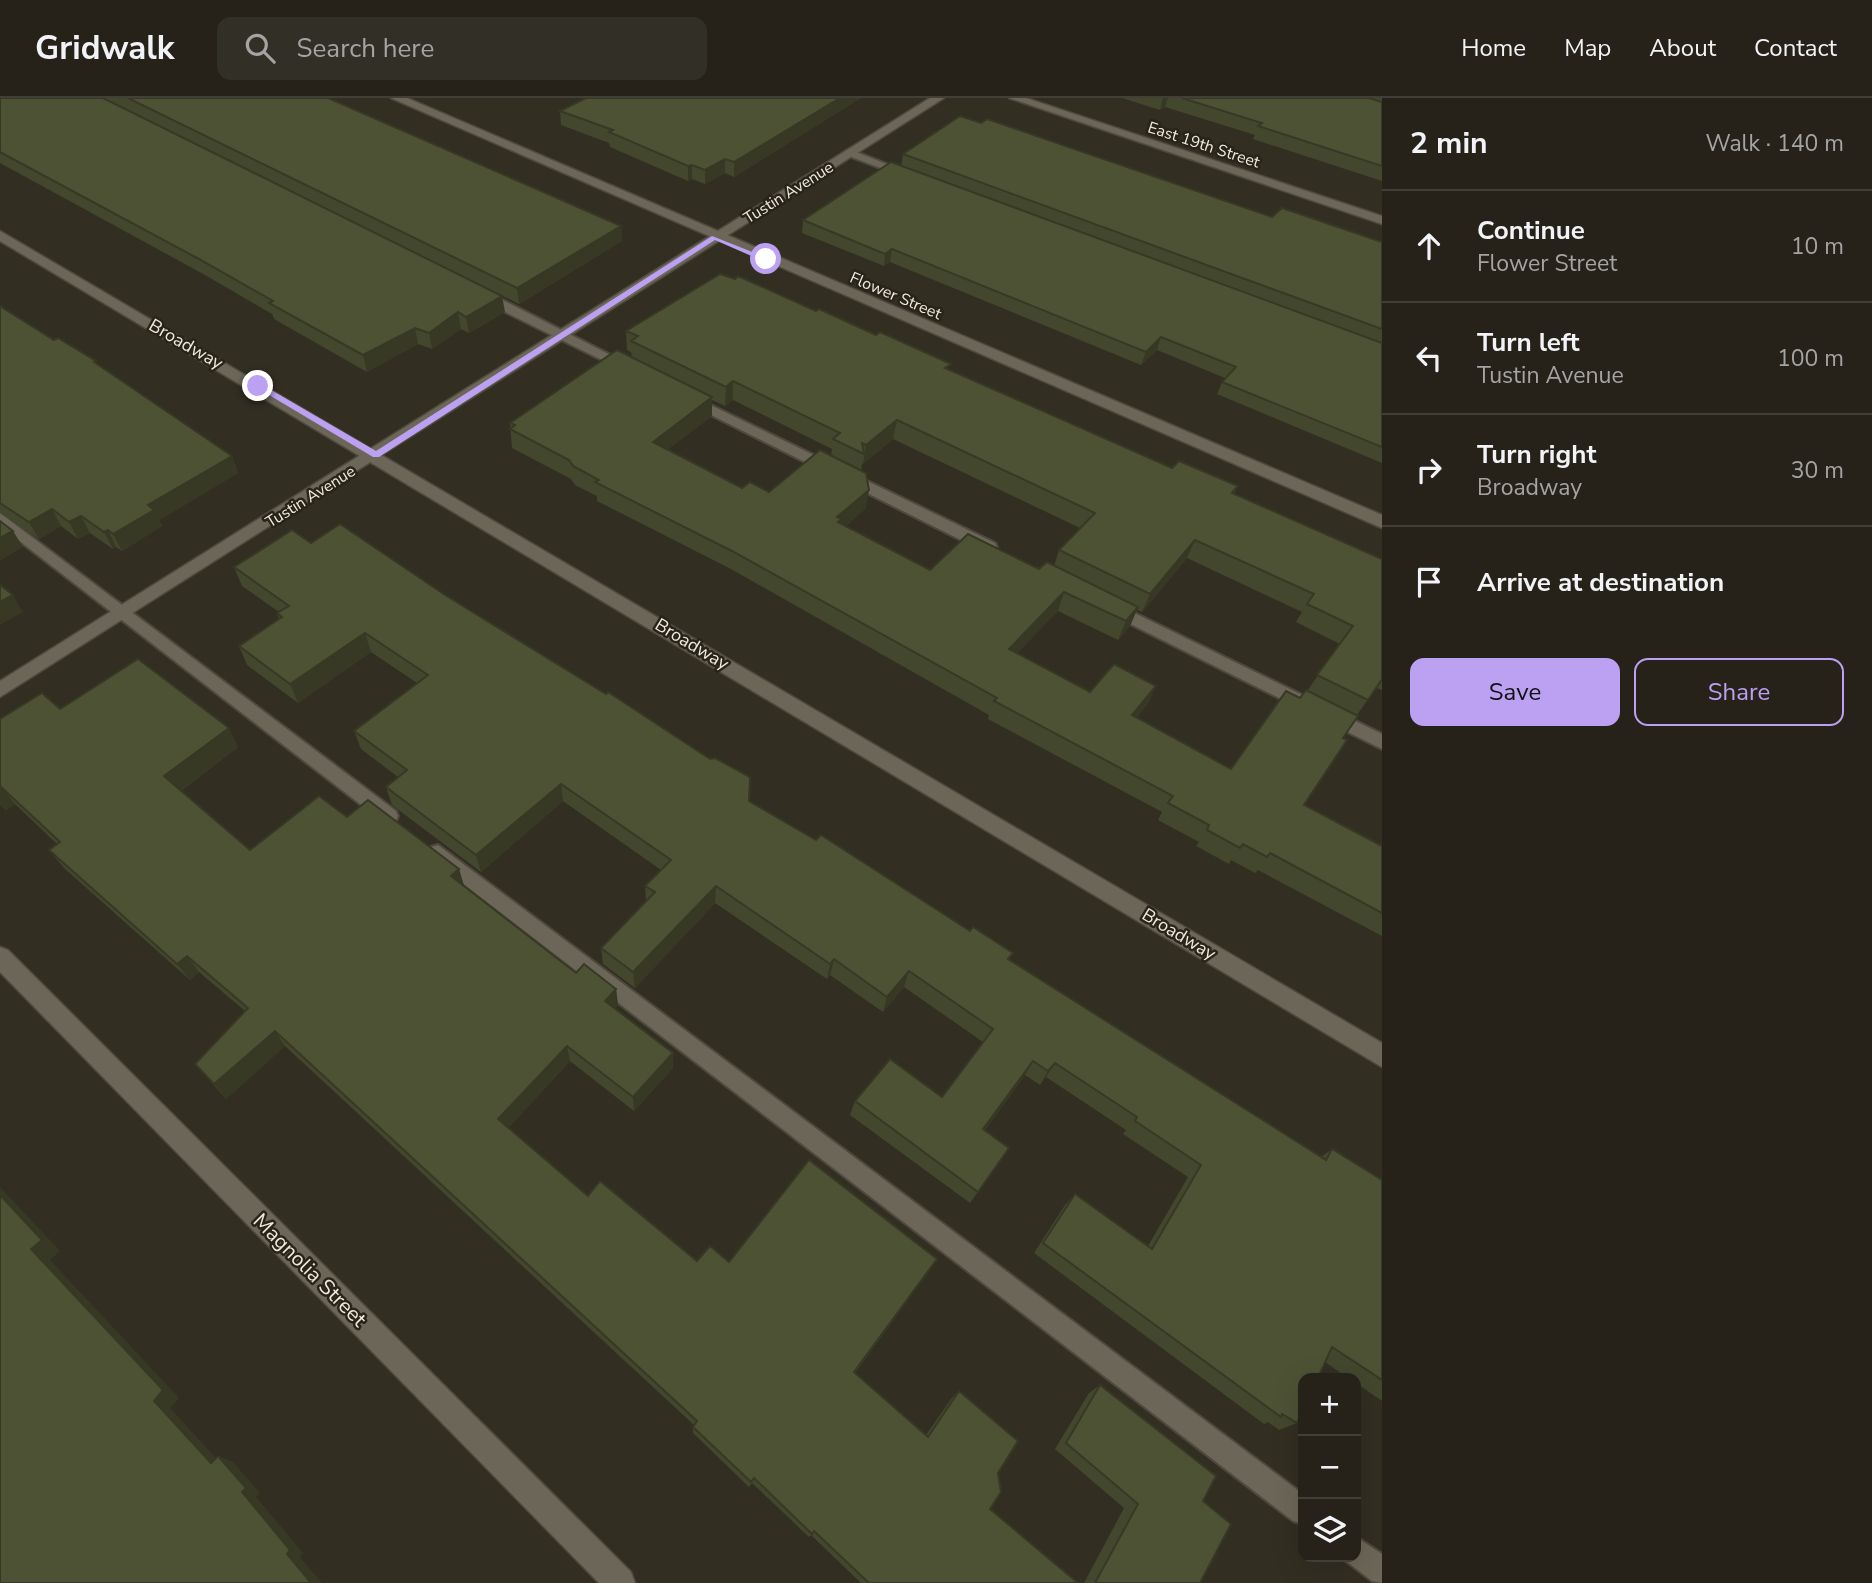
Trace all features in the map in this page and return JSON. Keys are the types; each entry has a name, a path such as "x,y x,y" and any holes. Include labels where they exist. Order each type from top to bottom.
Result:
{"street":[{"name":"Flower Street","path":"397,98 1382,522"},
{"name":"Tustin Avenue","path":"0,690 376,455 937,98"},
{"name":"East 19th Street","path":"1015,98 1382,220"},
{"name":"Broadway","path":"0,235 376,455 1382,1056"},
{"name":"Magnolia Street","path":"0,957 620,1583"}],"lane":[{"path":"850,153 915,178"},
{"path":"463,285 637,372"},
{"path":"674,391 997,551"},
{"path":"0,518 401,825"},
{"path":"1096,600 1382,742"},
{"path":"423,842 1298,1507"},
{"path":"1361,1555 1382,1571"}],"building":[{"path":"0,98 103,98 502,296 466,317 458,312 429,333 415,328 363,355 269,303 273,301 199,259 0,152"},
{"path":"128,98 328,98 621,226 517,288"},
{"path":"586,98 840,98 734,162 725,159 705,170 688,166 609,132 613,130 560,111"},
{"path":"1182,98 1369,98 1382,102 1382,166 1258,126 1262,123"},
{"path":"960,116 981,123 987,119 1272,217 1282,208 1382,242 1382,329 903,154"},
{"path":"891,162 1382,343 1382,447 1222,382 1236,367 1161,337 1146,352 892,249 885,254 803,220"},
{"path":"720,274 735,279 738,276 876,335 880,332 951,364 945,368 1172,468 1179,461 1238,486 1232,493 1382,559 1382,679 1368,700 1317,675 1353,626 1307,604 1314,594 1195,540 1150,594 1059,550 1095,513 897,420 866,445 862,443 864,454 833,439 840,433 733,381 726,387 631,341 638,336 626,331"},
{"path":"0,306 54,340 58,338 96,361 94,362 232,456 148,505 154,510 113,534 108,530 104,532 81,516 69,522 52,509 29,522 0,503"},
{"path":"617,350 712,397 653,442 742,488 750,482 769,492 820,450 866,473 869,490 837,517 842,519 838,522 930,570 968,534 1039,569 1047,562 1138,607 1126,621 1064,592 1009,649 1090,692 1114,664 1156,686 1132,715 1231,769 1286,691 1300,698 1306,690 1358,716 1343,738 1347,740 1304,805 1382,846 1382,913 1270,853 1267,857 1243,844 1240,848 1207,830 1209,825 1168,803 1173,796 994,701 997,698 732,551 595,482 599,480 573,466 569,460 510,429 515,425 510,423"},
{"path":"0,521 13,531 0,538"},
{"path":"340,524 445,595 606,694 608,692 710,759 715,758 750,777 749,801 816,840 821,835 970,931 973,927 1013,953 1008,959 1326,1160 1332,1149 1382,1180 1382,1380 1332,1347 1320,1373 1298,1373 1297,1423 1282,1414 1281,1417 1043,1243 1075,1194 1152,1249 1201,1165 1135,1121 1137,1117 1055,1063 1048,1071 1033,1061 983,1129 1009,1148 978,1192 855,1101 890,1059 942,1097 993,1029 909,971 887,997 834,959 830,964 716,886 633,972 601,948 655,892 645,886 671,860 561,784 476,855 386,787 407,770 354,731 428,675 365,633 290,684 239,646 282,617 277,613 289,606 234,567 292,530 311,543"},
{"path":"0,585 13,595 0,602"},
{"path":"138,659 229,728 164,776 250,850 319,796 347,817 368,800 459,869 451,876 576,973 584,964 616,989 605,1001 673,1053 633,1097 567,1046 498,1119 588,1196 600,1181 697,1261 710,1246 729,1262 809,1160 937,1259 854,1372 928,1437 959,1391 1018,1441 998,1473 1001,1492 990,1509 1078,1583 869,1583 814,1531 812,1534 754,1478 751,1482 693,1427 697,1421 275,1031 214,1084 195,1064 248,1008 187,956 177,964 49,850 60,842 0,786 0,719 42,693 60,709"},
{"path":"0,1195 42,1240 31,1249 163,1390 154,1401 211,1463 218,1456 246,1488 242,1492 290,1550 287,1554 311,1583 0,1583"},
{"path":"1100,1385 1216,1476 1203,1501 1231,1524 1200,1583 1095,1583 1138,1504 1066,1443"}],"route":[{"path":"258,386 376,455 715,237 766,259"}]}
